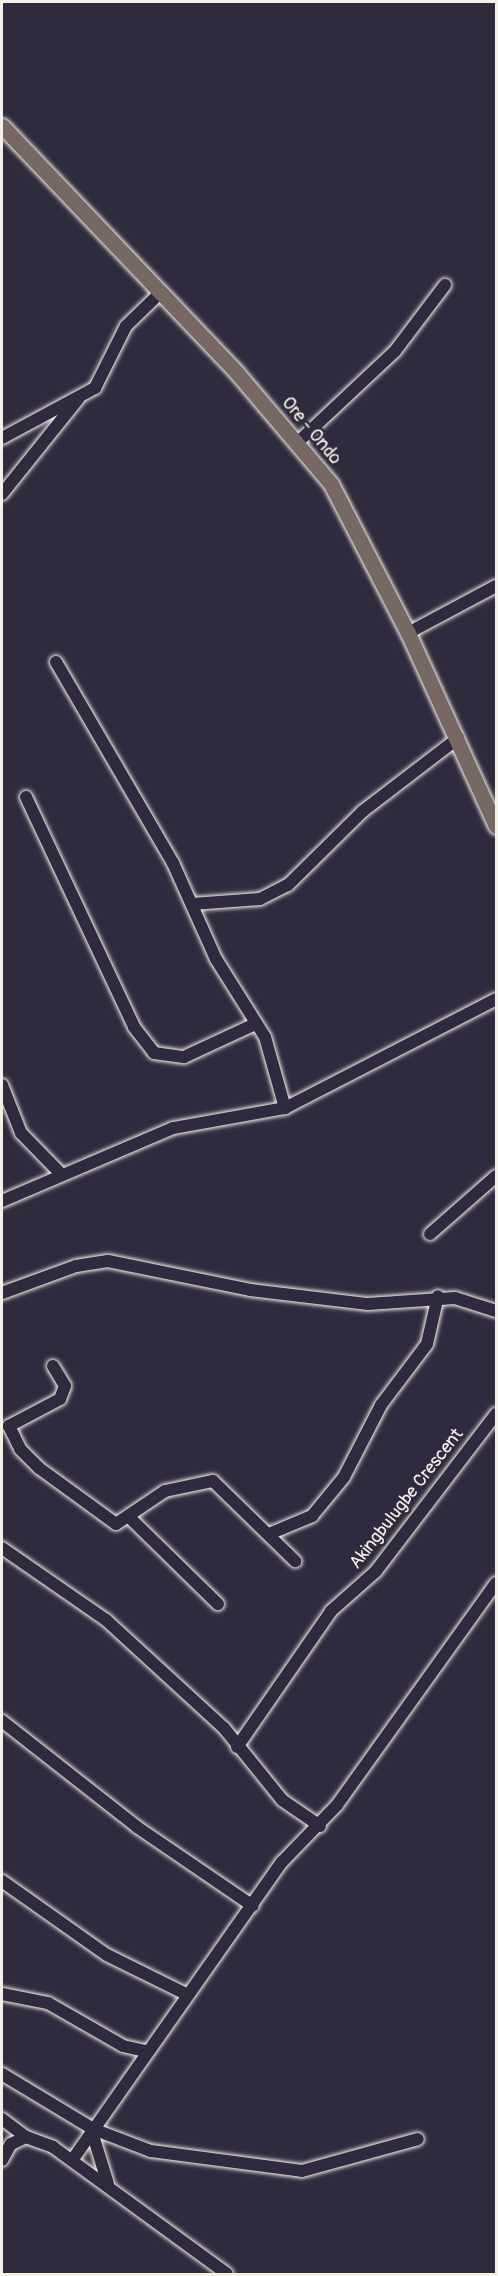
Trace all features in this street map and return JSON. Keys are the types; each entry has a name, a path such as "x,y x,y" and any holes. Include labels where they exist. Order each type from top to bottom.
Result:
{"main road":[{"name":"Ore - Ondo","path":"2,126 160,293 297,443 346,510 458,738 496,826"}],"street":[{"path":"297,443 395,351 445,285"},
{"path":"2,438 39,413 81,396 104,379 126,326 160,293"},
{"path":"2,494 81,396"},
{"path":"408,633 496,586"},
{"path":"56,662 192,904 253,1025 265,1036 285,1108"},
{"path":"192,904 261,899 288,885 363,811 458,738"},
{"path":"26,797 134,1027 154,1053 162,1058 184,1057 253,1025"},
{"path":"2,1201 173,1128 285,1108 496,999"},
{"path":"2,1085 21,1133 61,1174"},
{"path":"430,1234 496,1176"},
{"path":"2,1293 76,1266 108,1261 250,1290 368,1304 438,1296 496,1311"},
{"path":"269,1534 312,1516 344,1477 381,1405 427,1344 438,1296"},
{"path":"53,1366 64,1393 13,1421 9,1432 39,1468 107,1520 116,1524 165,1491 213,1481 295,1561"},
{"name":"Akingbulugbe Crescent","path":"237,1747 325,1619 376,1571 496,1414"},
{"path":"128,1516 218,1604"},
{"path":"2,1548 106,1620 237,1747 282,1800 320,1826"},
{"path":"73,2158 144,2050 188,1995 282,1862 320,1826 496,1583"},
{"path":"2,1721 137,1827 252,1906"},
{"path":"2,1881 107,1955 188,1995"},
{"path":"2,1994 48,2003 123,2046 144,2050"},
{"path":"2,2074 92,2130 151,2151 302,2171 418,2139"},
{"path":"2,2119 26,2137 73,2158 226,2274"},
{"path":"92,2130 108,2184"},
{"path":"2,2160 11,2144 26,2137"}]}
